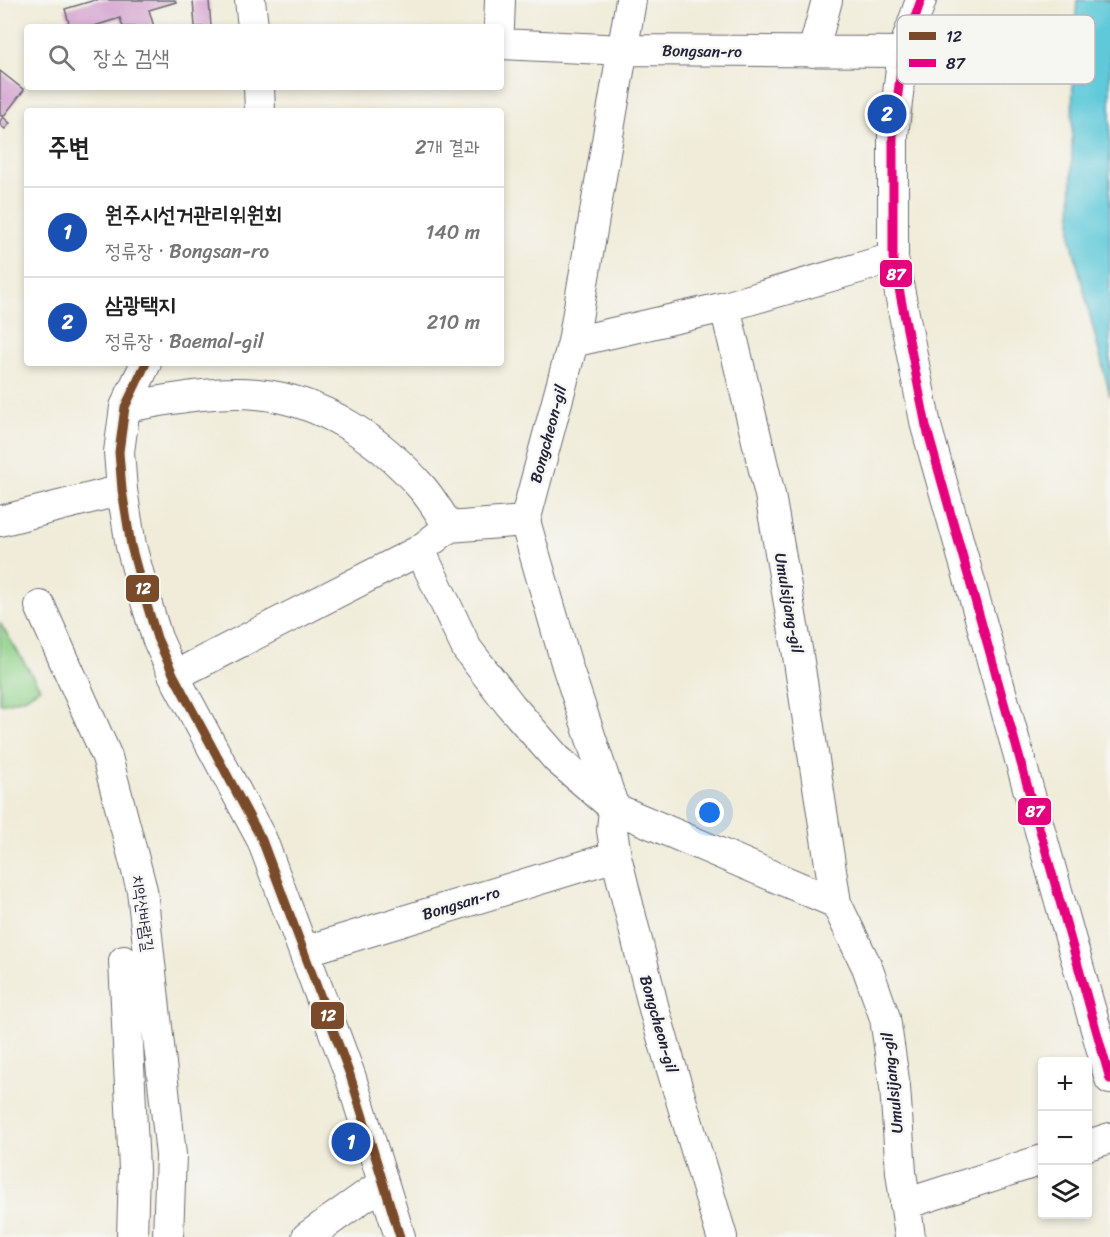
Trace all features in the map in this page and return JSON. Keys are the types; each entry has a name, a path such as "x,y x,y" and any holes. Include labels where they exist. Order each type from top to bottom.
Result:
{"street":[{"path":"250,0 253,24"},
{"path":"499,24 500,0"},
{"name":"Bongcheon-gil","path":"631,0 573,342 525,521 567,666 614,808 612,830 616,856 655,1013 722,1237"},
{"path":"813,52 827,0"},
{"path":"916,15 921,0"},
{"name":"Bongsan-ro","path":"504,44 623,50 897,52"},
{"path":"899,84 893,135 893,258 926,426 1110,1080"},
{"path":"259,90 260,108"},
{"path":"573,342 726,307 893,258"},
{"name":"Umulsijang-gil","path":"726,307 770,495 797,650 836,903 867,967 885,1018 895,1087 901,1172 910,1237"},
{"path":"145,366 125,407 120,452 122,490 131,546 147,605 157,638 174,676 262,840 350,1076 400,1237"},
{"path":"125,407 202,395 256,394 297,402 337,418 378,445 424,490 449,527"},
{"path":"0,521 122,490"},
{"path":"174,676 420,550 449,527 525,521"},
{"path":"420,550 466,649 557,759 614,808 836,903"},
{"name":"치악산바람길","path":"40,606 107,757 142,890 171,1155 168,1237"},
{"name":"Bongsan-ro","path":"305,951 616,856"},
{"path":"124,961 134,1169 132,1237"},
{"path":"1092,1144 1110,1138"},
{"path":"905,1204 1038,1161"},
{"path":"307,1237 372,1191 383,1186"}],"green space":[{"path":"0,623 40,688 24,698 0,704"}],"water":[{"path":"1077,0 1110,0 1110,396 1071,239 1073,84 1095,84 1095,15 1076,15"}],"building":[{"path":"95,0 175,0 176,2 149,10 153,24 122,24 120,18 101,24 69,24 65,9"},
{"path":"193,0 209,0 211,24 195,24"},
{"path":"0,71 24,90 3,117 0,115"},
{"path":"3,117 10,123 5,129 0,125"}],"transit line":[{"name":"87","path":"916,15 921,0"},
{"name":"87","path":"899,84 893,135 893,258 926,426 1110,1079"},
{"name":"12","path":"145,366 125,407 119,452 122,490 131,546 147,605 157,638 174,676 262,840 350,1075 400,1237"}],"place":[{"name":"삼광택지","path":"887,114"},
{"name":"원주시선거관리위원회","path":"351,1142"}]}
